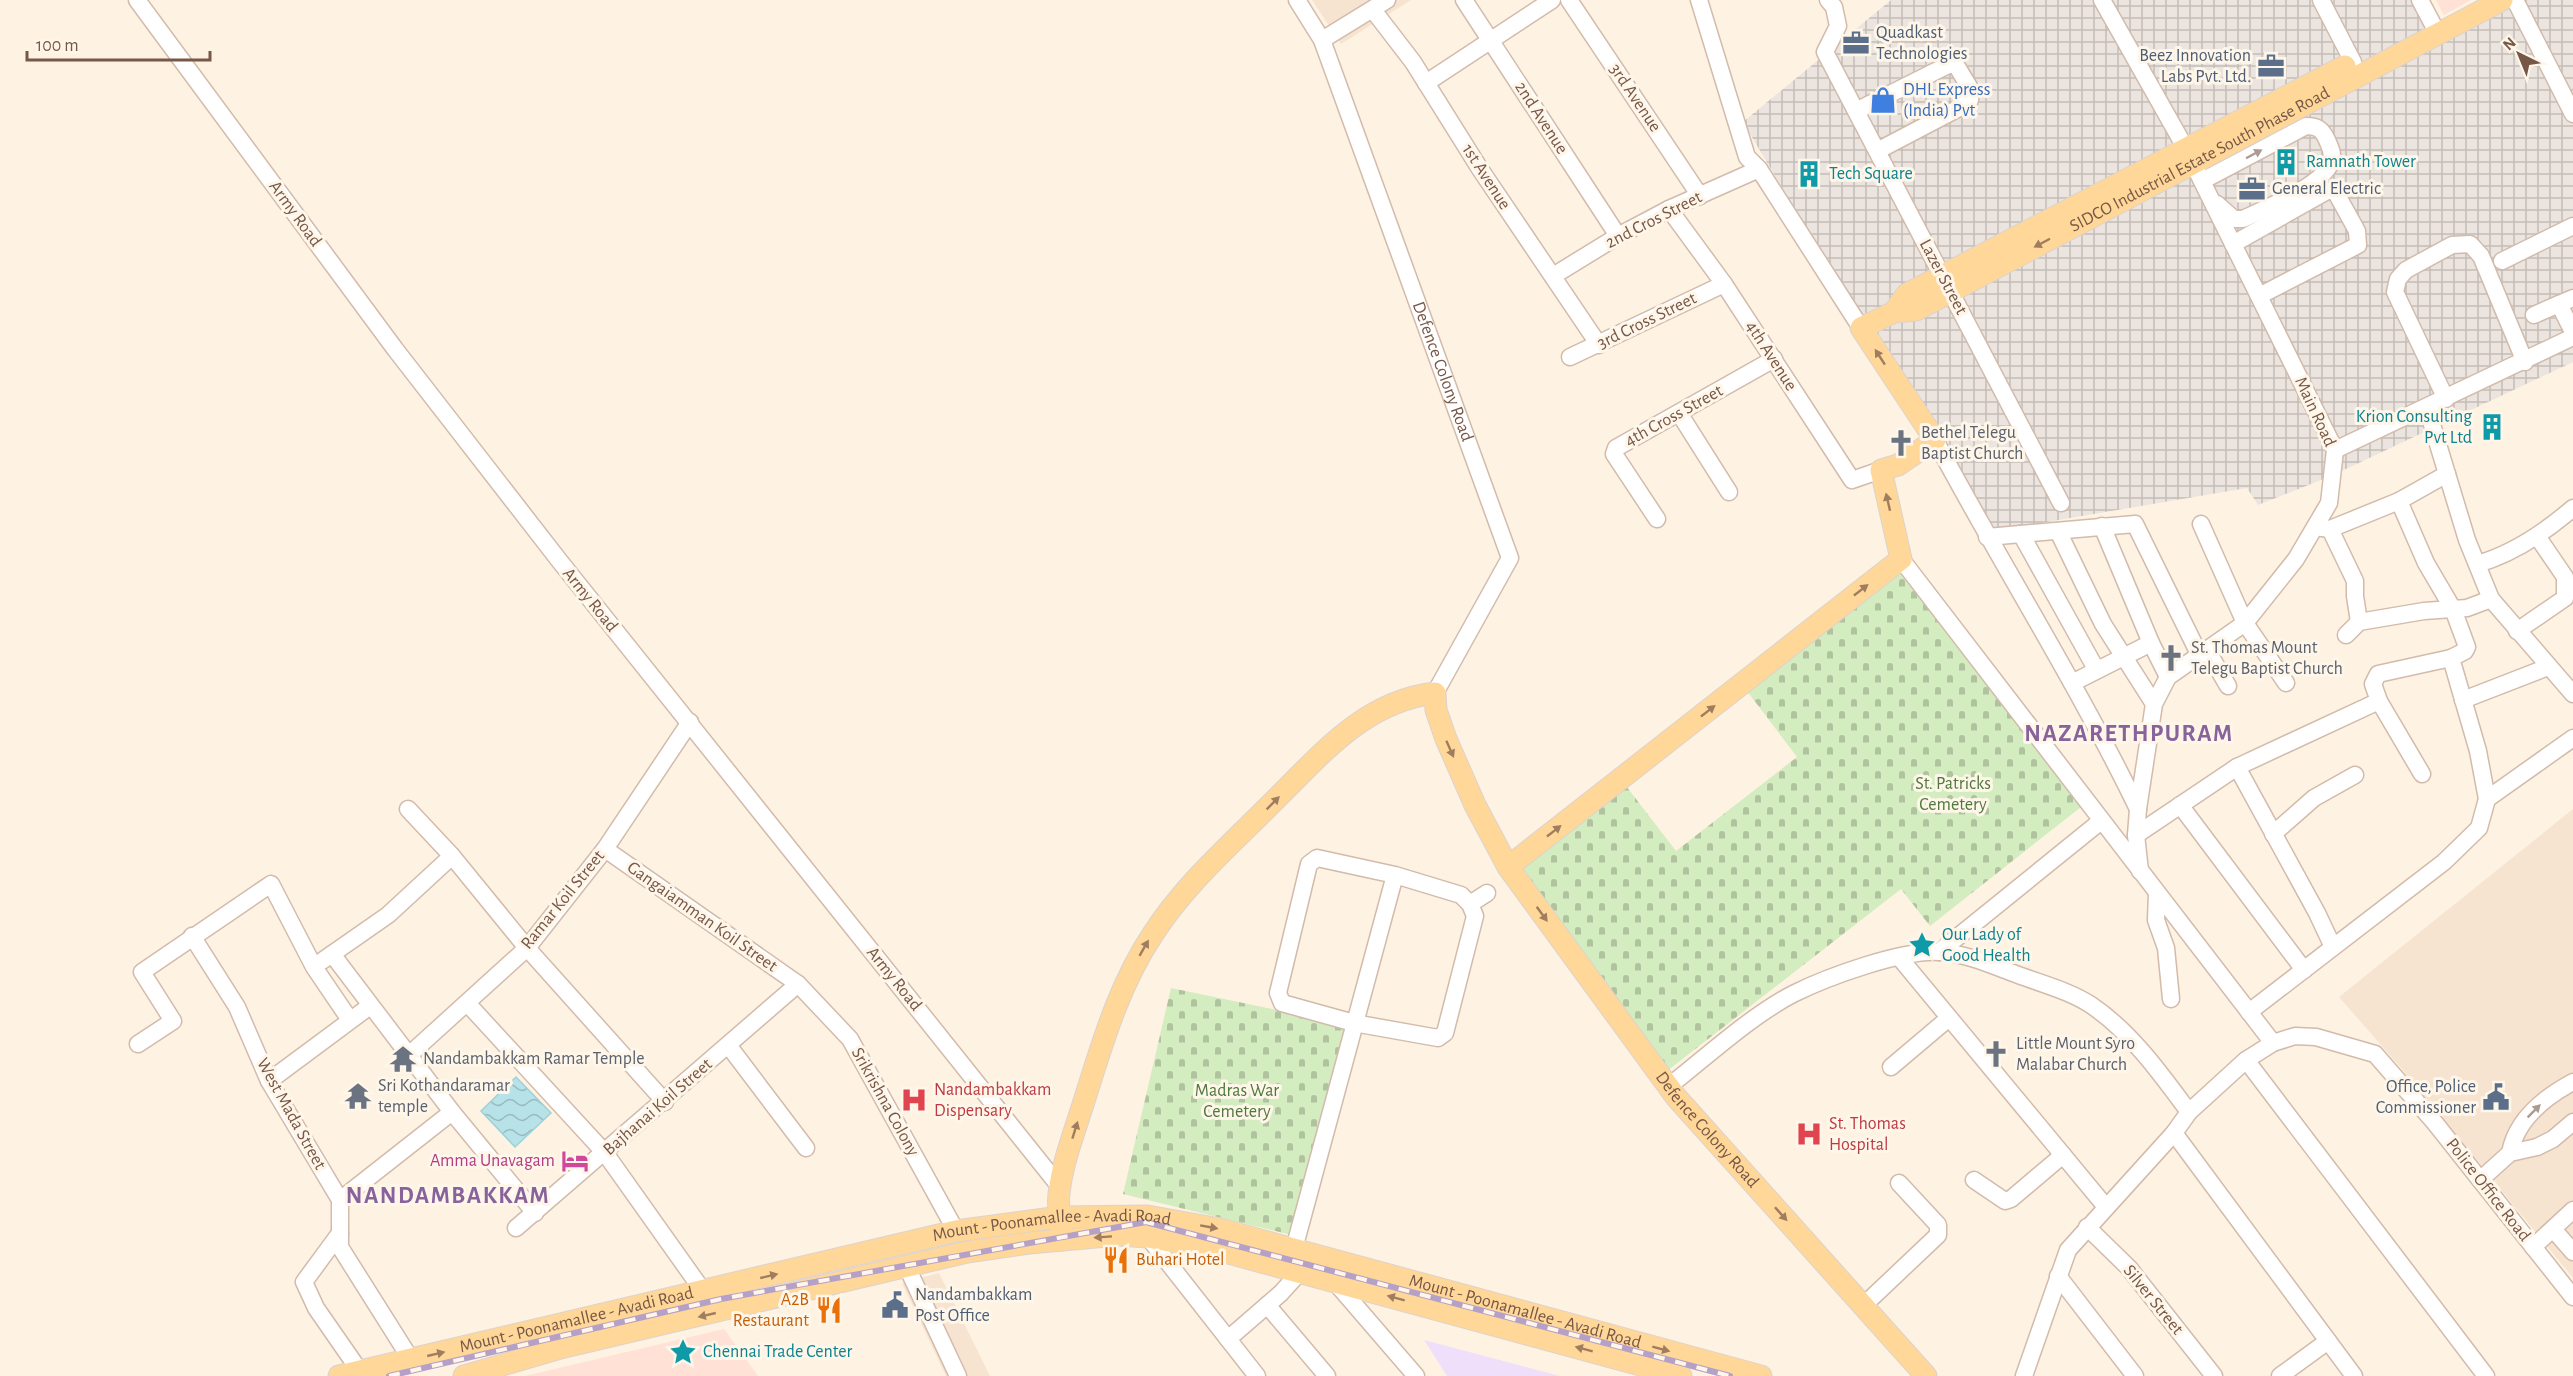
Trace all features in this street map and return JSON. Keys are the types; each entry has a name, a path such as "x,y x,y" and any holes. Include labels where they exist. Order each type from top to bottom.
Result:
{"main road":[{"name":"SIDCO Industrial Estate South Phase Road","path":"1861,328 1894,312 1907,294 1947,283 2194,164 2434,28 2471,0"},
{"name":"SIDCO Industrial Estate South Phase Road","path":"2194,164 2353,62 2502,0"},
{"path":"1508,867 1901,559 1881,470 1898,465 1935,440 1861,328"},
{"name":"Defence Colony Road","path":"1434,693 1436,710 1446,739 1475,805 1508,867 1668,1087 1926,1376"},
{"path":"1062,1239 1060,1187 1102,1042 1141,954 1172,907 1300,775 1351,728 1398,700 1434,693"},
{"name":"Mount - Poonamallee - Avadi Road","path":"349,1373 956,1232 1060,1217 1147,1216 1220,1229 1335,1282 1681,1376"},
{"name":"Mount - Poonamallee - Avadi Road","path":"464,1376 564,1347 714,1313 906,1265 967,1252 1062,1239 1118,1235 1148,1237 1294,1263 1761,1376"},
{"path":"863,1253 868,1275"}],"street":[{"name":"Army Road","path":"137,0 419,380 558,559 1060,1187"},
{"name":"Defence Colony Road","path":"1297,0 1322,40 1510,558 1434,693"},
{"path":"1322,40 1387,0"},
{"name":"2nd Avenue","path":"1464,0 1618,236"},
{"path":"1426,83 1552,0"},
{"name":"3rd Avenue","path":"1569,0 1701,196"},
{"path":"1699,0 1747,157 1759,170 1861,328"},
{"name":"Lazer Street","path":"1828,0 1834,7 1838,26 1825,52 2061,503"},
{"name":"Main Road","path":"2102,0 2194,164 2335,450 2329,503 2322,528 2245,623 2168,677 2154,704 2138,809 2136,835 2140,871"},
{"path":"2321,0 2353,62"},
{"path":"2420,0 2434,28"},
{"path":"2515,0 2573,114"},
{"name":"1st Avenue","path":"1373,10 1426,83 1599,345"},
{"path":"1856,111 1948,65 1956,65 1971,90 1970,100 1961,107 1877,151"},
{"path":"2194,164 2306,126 2316,126 2324,132 2332,152 2331,163 2320,179 2242,219 2234,219 2212,202"},
{"name":"2nd Cros Street","path":"1552,276 1669,208 1759,170"},
{"path":"2233,244 2327,191 2335,191 2357,231 2358,245 2259,297"},
{"name":"4th Avenue","path":"1669,208 1724,284 1852,480 1881,470"},
{"path":"2502,261 2573,226"},
{"path":"2446,399 2395,292 2398,279 2406,270 2452,245 2470,244 2481,256 2525,362"},
{"name":"3rd Cross Street","path":"1570,357 1724,284"},
{"path":"2534,315 2566,301 2573,332"},
{"path":"2335,450 2573,338"},
{"name":"4th Cross Street","path":"1657,519 1614,454 1616,448 1774,359"},
{"path":"2427,408 2467,540 2491,599 2573,694"},
{"path":"1679,413 1729,492"},
{"path":"1935,440 1987,537 2106,741 2138,809"},
{"path":"2359,622 2355,581 2322,528 2399,501 2447,474"},
{"path":"2399,501 2426,563 2452,609 2467,647 2465,651 2451,658 2378,674 2373,684 2379,701 2422,774"},
{"path":"2477,564 2495,560 2537,536 2573,508"},
{"path":"1987,537 2136,524 2203,652 2228,686"},
{"path":"2200,524 2245,623 2286,683"},
{"path":"2102,526 2151,643 2168,677"},
{"path":"2058,531 2103,624 2154,704"},
{"path":"2020,534 2097,669"},
{"path":"2517,631 2565,598 2569,571 2537,536"},
{"path":"1901,559 2273,1043"},
{"path":"2346,635 2359,622 2424,611 2467,608 2491,599"},
{"path":"2072,683 2151,643"},
{"path":"2249,1012 2444,862 2480,828 2487,799 2478,751 2451,658"},
{"path":"2463,700 2548,667"},
{"path":"2136,835 2237,767 2379,701"},
{"name":"Ramar Koil Street","path":"409,1055 527,948 605,849 690,722"},
{"path":"2487,799 2573,738"},
{"path":"2237,767 2333,947"},
{"path":"2273,834 2314,798 2355,775"},
{"path":"2180,805 2304,970"},
{"path":"408,809 452,856 527,948 665,1102"},
{"path":"1939,952 2101,820"},
{"name":"Gangaiamman Koil Street","path":"605,849 798,984"},
{"path":"314,967 388,915 452,856"},
{"path":"1317,858 1395,875 1461,895 1470,904 1475,916 1445,1033 1438,1038 1354,1023 1282,1003 1278,993 1310,864 1317,858"},
{"path":"1228,1340 1267,1305 1294,1263 1354,1023 1395,875"},
{"path":"138,1044 173,1021 142,972 192,936 271,885 314,967 350,1020"},
{"path":"2157,892 2157,920 2166,948 2170,999"},
{"path":"1470,904 1487,894"},
{"name":"West Mada Street","path":"192,936 237,1007 269,1081 340,1200"},
{"path":"1668,1087 1770,1007 1792,994 1850,972 1899,957 1939,952 1990,965 2066,993 2091,1005 2150,1059 2189,1112"},
{"path":"332,954 452,1112 536,1213"},
{"path":"1899,957 2106,1207"},
{"name":"Bajhanai Koil Street","path":"516,1228 665,1102 798,984"},
{"name":"Srikrishna Colony","path":"798,984 850,1040 956,1232"},
{"path":"467,1003 605,1153 703,1292"},
{"path":"269,1081 370,1006"},
{"path":"1891,1067 1949,1018"},
{"name":"Police Office Road","path":"2024,1376 2068,1250 2174,1132 2189,1112 2246,1060 2273,1043 2295,1036 2316,1037 2375,1054 2435,1123 2533,1247 2571,1290"},
{"path":"728,1045 806,1148"},
{"path":"2246,1060 2486,1376"},
{"path":"2510,1153 2515,1134 2522,1124 2556,1091 2573,1082"},
{"path":"410,1358 340,1247 340,1200 452,1112"},
{"path":"2480,1180 2510,1153 2537,1147 2573,1122"},
{"path":"2174,1132 2354,1376"},
{"path":"1974,1180 2005,1201 2011,1199 2063,1155"},
{"path":"1863,1306 1938,1235 1940,1230 1938,1225 1899,1184"},
{"path":"2533,1247 2573,1210"},
{"name":"Silver Street","path":"2087,1227 2129,1268 2214,1376"},
{"path":"2553,1229 2573,1251"},
{"path":"340,1233 304,1282 349,1373"},
{"path":"1148,1237 1257,1376"},
{"path":"906,1265 958,1376"},
{"path":"2058,1276 2135,1376"},
{"path":"1335,1282 1416,1376"},
{"path":"1267,1305 1327,1376"},
{"path":"2280,1376 2328,1341"}],"shaded area":[{"path":"1312,0 1411,0 1341,44"},
{"path":"1891,0 2429,0 2441,22 2482,0 2573,0 2573,362 2331,476 2258,505 2247,488 1987,532 1743,122"},
{"path":"2436,0 2471,0 2444,15"},
{"path":"2573,809 2573,1278 2402,1069 2339,997"},
{"path":"939,1273 990,1376 946,1376 902,1283"},
{"name":"Chennai Trade Center","path":"724,1329 758,1376 525,1376"},
{"path":"1424,1340 1560,1376 1447,1376"}],"green space":[{"name":"St. Patricks Cemetery","path":"1903,569 2086,803 1930,926 1901,889 1667,1071 1520,869 1626,786 1676,851 1797,757 1747,691"},
{"name":"Madras War Cemetery","path":"1171,988 1350,1025 1296,1236 1123,1194"}],"water":[{"path":"516,1077 551,1113 515,1147 481,1111"}],"railway":[{"path":"389,1376 721,1299 1146,1222 1730,1376"}],"place":[{"name":"Quadkast Technologies","path":"1856,43"},
{"name":"Beez Innovation Labs Pvt. Ltd.","path":"2271,66"},
{"name":"DHL Express (India) Pvt","path":"1883,100"},
{"name":"Ramnath Tower","path":"2286,162"},
{"name":"Tech Square","path":"1809,174"},
{"name":"General Electric","path":"2252,189"},
{"name":"Krion Consulting Pvt Ltd","path":"2492,427"},
{"name":"Bethel Telegu Baptist Church","path":"1901,443"},
{"name":"St. Thomas Mount Telegu Baptist Church","path":"2171,658"},
{"name":"Our Lady of Good Health","path":"1922,945"},
{"name":"Little Mount Syro Malabar Church","path":"1996,1054"},
{"name":"Nandambakkam Ramar Temple","path":"403,1059"},
{"name":"Sri Kothandaramar temple","path":"358,1096"},
{"name":"Office, Police Commissioner","path":"2496,1097"},
{"name":"Nandambakkam Dispensary","path":"914,1100"},
{"name":"St. Thomas Hospital","path":"1809,1134"},
{"name":"Amma Unavagam","path":"575,1161"},
{"name":"Buhari Hotel","path":"1116,1260"},
{"name":"Nandambakkam Post Office","path":"895,1305"},
{"name":"A2B Restaurant","path":"829,1310"},
{"name":"Chennai Trade Center","path":"683,1352"}],"district":[{"name":"NAZARETHPURAM","path":"2129,734"},
{"name":"NANDAMBAKKAM","path":"448,1196"}]}
